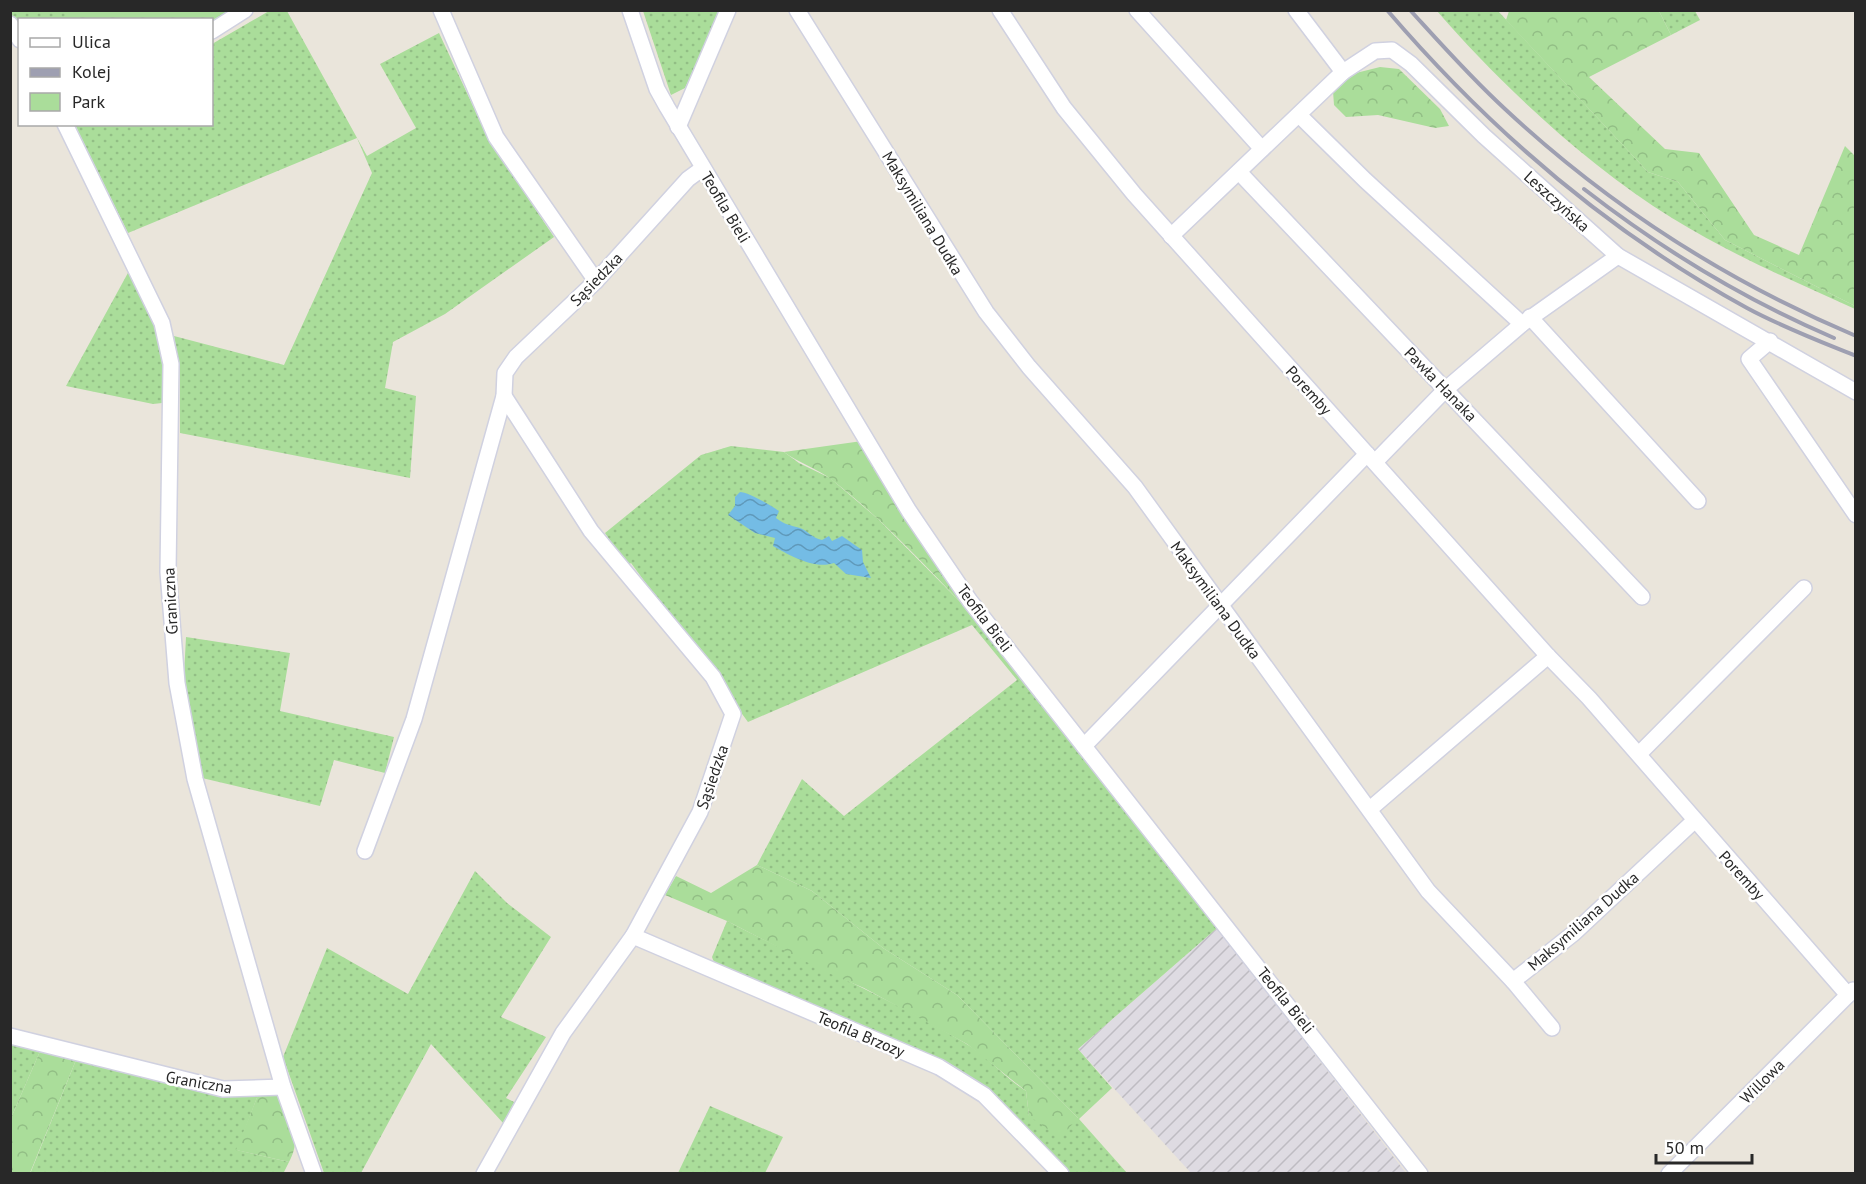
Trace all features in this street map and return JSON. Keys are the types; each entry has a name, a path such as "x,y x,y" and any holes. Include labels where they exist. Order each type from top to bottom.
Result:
{"street":[{"path":"213,30 245,10"},
{"path":"441,10 496,136 596,281"},
{"name":"Teofila Bieli","path":"630,10 657,89 678,127 909,511 970,601 1420,1173"},
{"path":"678,127 728,10"},
{"name":"Maksymiliana Dudka","path":"797,10 986,312 1029,367 1135,488 1428,891 1513,981 1574,933 1694,821"},
{"name":"Poremby","path":"1000,10 1064,108 1171,236 1548,656 1639,754 1694,821 1852,992"},
{"path":"1137,10 1262,149"},
{"path":"1296,10 1343,72"},
{"path":"10,24 18,37"},
{"name":"Leszczyńska","path":"1171,236 1343,72 1375,51 1392,50 1411,64 1484,136 1618,256 1856,392"},
{"path":"667,107 695,88"},
{"path":"1299,115 1365,180 1526,321 1698,501"},
{"name":"Graniczna","path":"65,126 162,323 168,343 172,460 168,573 177,683 195,779 283,1087 314,1173"},
{"name":"Sąsiedzka","path":"365,851 414,719 504,396 505,373 516,357 596,281 688,179 703,168"},
{"name":"Pawła Hanaka","path":"1239,172 1642,597"},
{"path":"1084,746 1219,606 1371,458 1446,389 1526,321 1618,256"},
{"path":"1770,341 1749,359 1856,514"},
{"name":"Sąsiedzka","path":"484,1173 563,1034 633,936 700,812 733,714 713,677 591,531 504,396"},
{"path":"1639,754 1804,588"},
{"path":"1370,809 1548,656"},
{"name":"Teofila Brzozy","path":"633,936 939,1067 984,1095 1061,1173"},
{"path":"1513,981 1552,1028"},
{"name":"Willowa","path":"1670,1173 1852,992"},
{"name":"Graniczna","path":"10,1036 224,1089 283,1087"}],"shaded area":[{"path":"1217,928 1406,1173 1191,1173 1078,1049"}],"green space":[{"path":"67,10 228,11 213,19 69,18"},
{"path":"10,11 231,11 213,21 213,18 18,18 18,29"},
{"path":"269,11 287,11 367,156 416,128 380,64 439,33 488,138 554,237 445,314 393,342 385,388 416,396 410,478 180,433 180,371 174,336 284,365 372,173 357,138 128,233 75,126 213,126 213,43"},
{"path":"643,11 721,11 685,88 671,95"},
{"path":"1437,11 1498,11 1648,172 1678,182 1725,240 1855,306 1855,309 1716,243 1640,197 1547,123 1489,67"},
{"path":"1509,11 1659,11 1671,35 1589,77 1665,149 1699,153 1754,235 1799,255 1845,146 1855,156 1855,306 1725,240 1678,182 1648,172 1506,20"},
{"path":"1659,11 1695,11 1700,20 1671,35"},
{"path":"1380,67 1399,69 1440,109 1449,126 1435,128 1378,115 1346,117 1334,105 1333,91 1352,74"},
{"path":"129,271 158,331 161,332 168,395 162,403 153,404 66,386"},
{"path":"862,441 972,614 904,544 851,495 827,476 784,452"},
{"path":"731,446 784,452 799,463 830,478 878,519 972,614 1217,928 1078,1049 1112,1088 1079,1119 1127,1173 1067,1173 994,1094 939,1061 715,965 712,957 727,921 877,995 965,1043 1026,1091 1029,1116 1078,1118 957,995 883,948 812,891 757,865 802,779 844,816 1017,680 972,625 748,722 631,563 627,566 605,533 701,455"},
{"path":"186,637 290,653 280,711 394,737 385,773 334,760 320,806 202,778 183,694"},
{"path":"757,865 812,891 883,948 957,995 1078,1118 1060,1138 1029,1116 1026,1091 967,1044 864,988 826,972 727,921 665,895 676,876 711,893"},
{"path":"475,871 507,903 551,937 501,1017 546,1037 506,1098 518,1104 504,1124 431,1044 361,1173 324,1173 283,1057 327,948 408,994"},
{"path":"11,1041 41,1049 11,1118"},
{"path":"41,1049 76,1060 30,1173 11,1174 11,1118"},
{"path":"76,1060 223,1096 258,1095 237,1150 289,1162 283,1174 30,1174"},
{"path":"273,1093 280,1096 294,1129 295,1144 289,1162 236,1150 258,1095"},
{"path":"710,1106 783,1137 765,1173 678,1173"}],"water":[{"path":"740,492 779,511 776,518 782,522 803,529 819,539 822,540 829,536 832,541 842,536 862,550 863,562 871,578 846,574 834,563 819,565 811,563 773,546 775,538 755,533 728,515 735,506 735,497"}],"railway":[{"path":"1387,10 1426,54 1510,137 1554,176 1647,247 1696,279 1747,308 1787,328 1856,356"},
{"path":"1410,10 1505,109 1544,144 1627,209 1670,238 1761,291 1856,336"},
{"path":"1584,189 1643,232 1704,271 1768,307 1834,338"}]}
